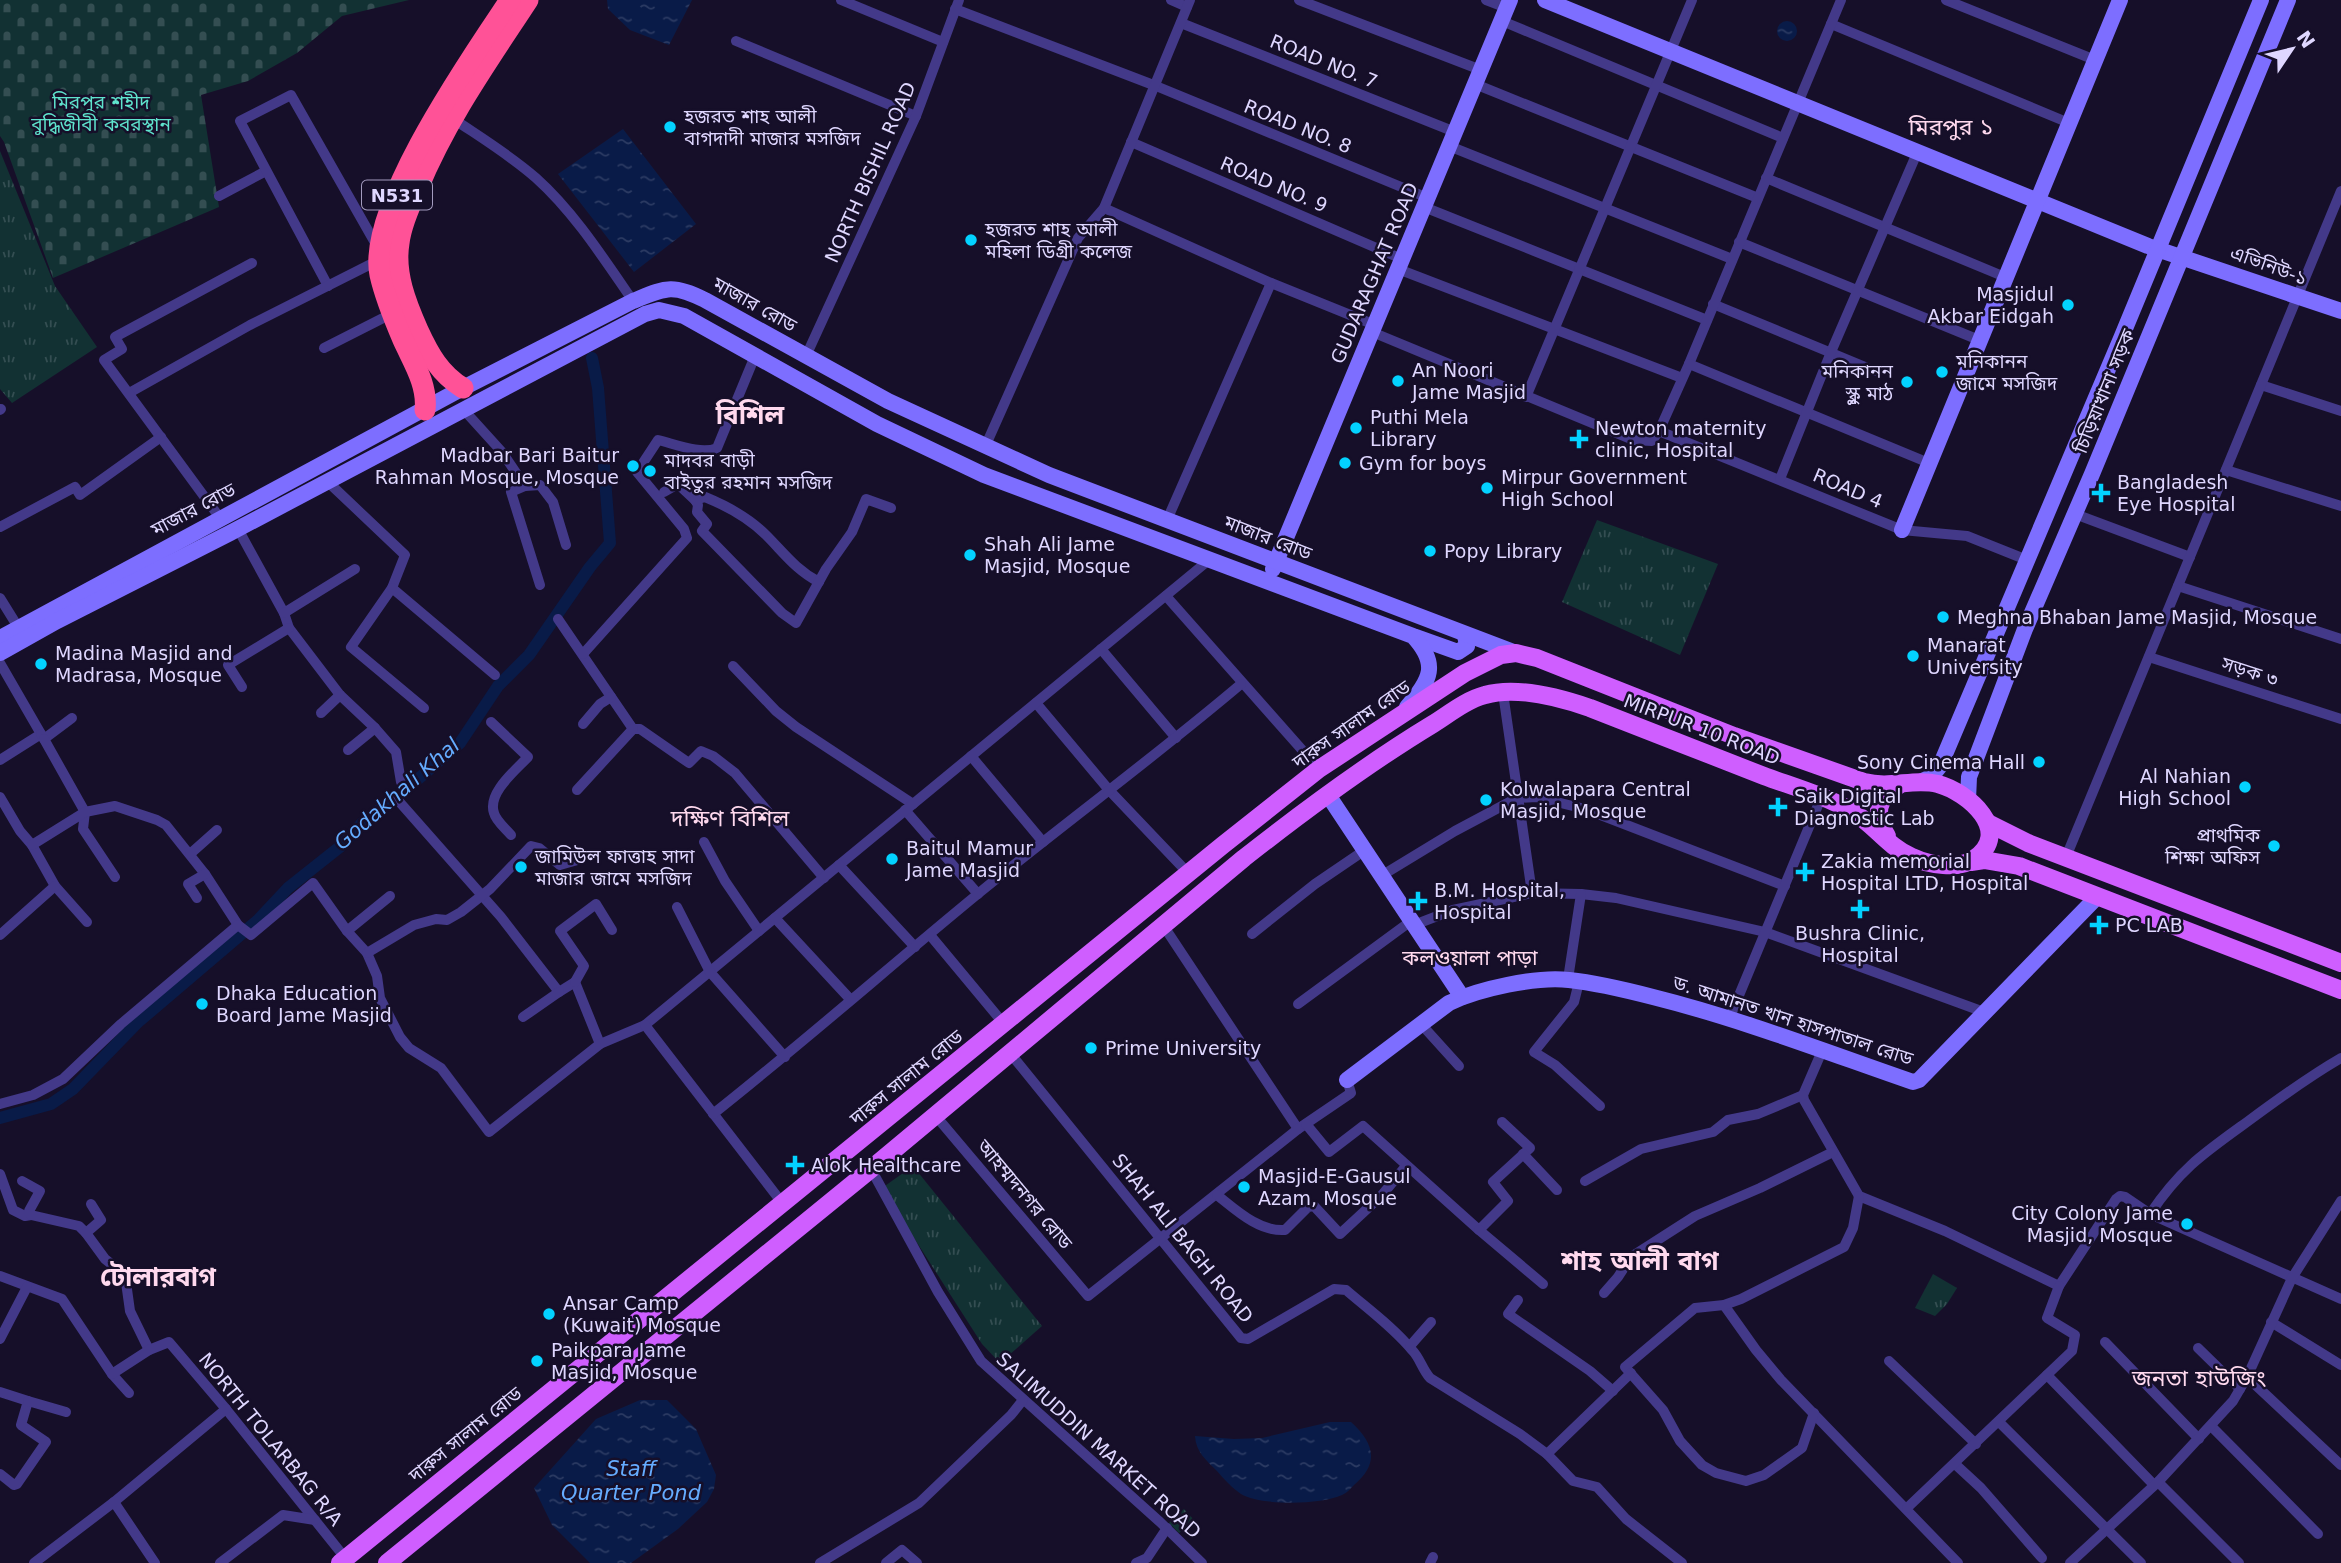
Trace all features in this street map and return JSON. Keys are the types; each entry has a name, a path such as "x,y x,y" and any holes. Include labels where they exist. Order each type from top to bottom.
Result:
{"highway":[{"name":"N531","path":"429,417 426,392 393,313 380,274 379,256 432,154 445,120 509,0"},
{"name":"N531","path":"445,120 528,0"},
{"name":"N531","path":"394,226 399,243 400,279 416,324 441,372 466,400"},
{"path":"422,382 441,372"}],"main road":[{"name":"এভিনিউ-১","path":"1545,0 2158,250 2341,311"},
{"path":"1902,530 2119,0"},
{"name":"চিড়িয়াখানা সড়ক","path":"1920,782 1931,777 1940,766 2261,0"},
{"name":"চিড়িয়াখানা সড়ক","path":"1968,800 1969,777 2025,629 2288,0"},
{"name":"GUDARAGHAT ROAD","path":"1268,582 1506,10"},
{"name":"মাজার রোড","path":"466,400 633,301 657,291 679,288 693,293 888,401 1049,475 1516,653"},
{"path":"657,291 659,310 684,316 877,424 985,475 1458,652 1467,646 1465,635"},
{"path":"684,316 693,293"},
{"name":"মাজার রোড","path":"0,638 220,518 645,314 659,310"},
{"path":"797,379 806,356"},
{"path":"877,424 888,401"},
{"name":"মাজার রোড","path":"0,653 328,482 429,417"},
{"path":"220,518 234,531"},
{"path":"1401,714 1429,677 1429,658 1413,636"},
{"name":"দারুস সালাম রোড","path":"343,1561 1319,769 1484,661 1516,653"},
{"name":"MIRPUR 10 ROAD","path":"1516,653 1537,658 1734,736 1864,782 1893,785"},
{"path":"387,1563 870,1169 1272,836 1413,736 1470,701 1485,695 1503,693"},
{"name":"MIRPUR 10 ROAD","path":"1503,693 1563,699 1821,798 1853,811 1897,850"},
{"path":"2341,962 2014,837 1988,823 1968,800 1947,788 1920,782 1893,785 1877,810 1883,830 1897,850 1931,864 1996,862 2020,866 2341,990"},
{"path":"1328,795 1462,997"},
{"path":"1971,862 1981,854 1986,845 1988,823"},
{"name":"ড. আমানত খান হাসপাতাল রোড","path":"1347,1080 1449,1003 1462,997 1517,984 1574,980 1730,1017 1913,1082 1919,1080 2096,897"},
{"path":"999,1029 1016,1049"}],"street":[{"path":"841,0 943,42"},
{"path":"985,447 1078,239 1104,208 1156,86 1189,3 1171,0"},
{"path":"1299,0 1631,146 1758,198"},
{"path":"1486,0 1657,85 1783,138"},
{"path":"1526,397 1692,0"},
{"path":"1104,208 1526,397 1633,440 1652,441 1660,431 1689,364 1841,0"},
{"path":"1946,0 2095,60"},
{"name":"NORTH BISHIL ROAD","path":"806,356 916,116 957,4"},
{"name":"ROAD NO. 8","path":"957,4 1156,86 1580,269 1707,320"},
{"name":"ROAD NO. 7","path":"1181,23 1605,208 1732,259"},
{"path":"1831,24 2069,123"},
{"path":"736,41 916,116"},
{"path":"129,393 190,357 328,286 379,256 291,95 240,121 328,286"},
{"path":"445,120 506,154 536,178 570,216 633,301"},
{"name":"ROAD NO. 9","path":"1131,142 1400,264 1555,330 1682,378"},
{"path":"1780,479 1831,352 1917,153"},
{"path":"219,195 266,171"},
{"path":"1766,178 2005,277"},
{"path":"2066,857 2261,385 2335,220 2341,191"},
{"path":"1739,242 1979,340"},
{"path":"220,518 104,360 122,349 115,337 252,263"},
{"path":"1167,520 1271,283"},
{"path":"1713,304 1875,371"},
{"path":"324,348 393,313"},
{"path":"583,654 687,538 684,529 637,472 658,440 695,449 717,448 755,356"},
{"path":"1689,364 1929,463"},
{"path":"2261,385 2341,411"},
{"path":"466,400 525,486"},
{"name":"ROAD 4","path":"1660,431 1902,530 1967,536 2027,560"},
{"path":"0,527 75,486 79,495 161,437"},
{"path":"2226,470 2341,506"},
{"path":"328,482 405,555 392,588 351,647 424,708"},
{"path":"664,492 678,484 695,500 698,505 697,512 708,524 702,531 796,623 852,531 866,499 891,508"},
{"path":"540,585 511,492 525,486 540,485 553,502 566,545"},
{"path":"695,500 705,496 738,512 765,534 801,572 820,582"},
{"path":"2075,513 2190,557"},
{"path":"234,531 284,613 289,628 340,695 396,752 401,782"},
{"path":"33,845 85,812 115,806 157,820 166,825 190,854 239,926 251,936 313,883 367,953 377,976 380,998 400,1037 409,1048 441,1068 489,1132 600,1044 645,1026 1209,560"},
{"path":"284,613 355,569"},
{"path":"2178,586 2341,639"},
{"path":"392,588 495,676"},
{"path":"1166,596 1241,684 1319,769"},
{"path":"0,598 18,627"},
{"path":"558,619 633,729"},
{"path":"242,687 228,665 289,628"},
{"path":"1101,649 1176,738"},
{"name":"সড়ক ৩","path":"2148,657 2341,719"},
{"path":"0,663 85,812 83,829 115,877"},
{"path":"733,666 769,704 796,727 909,807 978,894"},
{"path":"713,1114 785,1057 850,999 978,894 1241,684"},
{"path":"1503,693 1532,893"},
{"path":"321,713 340,695"},
{"path":"583,724 600,704 611,697"},
{"path":"1035,703 1109,790 1188,873"},
{"path":"0,760 72,718"},
{"path":"491,722 528,757 499,790 492,804 494,814 511,835"},
{"path":"348,750 375,728"},
{"path":"576,790 633,729 640,729 689,763 701,751 713,756 735,774 824,878"},
{"path":"971,757 1043,842"},
{"path":"0,797 20,831 33,845 55,886 87,922"},
{"path":"1381,876 1455,831 1517,798 1536,797 1585,809 1785,886"},
{"path":"396,798 483,896 559,992"},
{"path":"1730,1017 1821,798"},
{"path":"190,854 217,830"},
{"path":"704,842 725,881 759,931"},
{"path":"367,953 414,925 436,919 447,920 483,896 531,846 539,848 560,865 580,859"},
{"path":"1252,934 1315,884 1365,850"},
{"path":"839,865 915,947"},
{"path":"197,898 188,884 205,874"},
{"path":"0,935 55,886"},
{"path":"1298,1004 1413,923 1453,910 1532,893 1581,894 1647,904 1765,932 1984,1012"},
{"path":"1581,894 1574,1002 1534,1052 1555,1065 1600,1106"},
{"path":"347,930 390,896"},
{"path":"523,1017 575,982 584,966 560,932 596,904 612,930"},
{"path":"677,907 710,972 785,1057"},
{"path":"775,918 850,999"},
{"path":"1163,925 1302,1126 1329,1152 1363,1126 1543,1284"},
{"path":"0,1104 42,1091 63,1079 121,1024 239,926"},
{"path":"930,935 999,1029"},
{"path":"575,982 600,1044"},
{"path":"1421,1024 1459,1066"},
{"path":"645,1026 783,1204"},
{"name":"SHAH ALI BAGH ROAD","path":"1016,1049 1241,1338 1248,1339 1329,1291 1346,1290 1410,1346 1430,1378 1520,1434 1547,1454 1573,1481 1597,1487 1626,1519 1682,1563"},
{"path":"1822,1051 1803,1095 1805,1105 1859,1196 1945,1231 2059,1286"},
{"path":"2150,1214 2180,1174 2214,1143 2341,1058"},
{"path":"1161,1238 1302,1126 1351,1093 1347,1080"},
{"path":"1586,1181 1641,1149 1713,1132 1728,1120 1758,1114 1803,1095"},
{"name":"আহম্মদনগর রোড","path":"935,1115 1088,1296 1161,1238"},
{"path":"1479,1230 1508,1201 1493,1182 1530,1148 1502,1122"},
{"path":"1604,1293 1631,1257 1678,1226 1833,1152"},
{"path":"1523,1154 1557,1190"},
{"path":"1217,1195 1249,1220 1277,1231 1285,1230 1308,1208 1314,1206 1340,1234 1382,1195 1406,1166"},
{"name":"SALIMUDDIN MARKET ROAD","path":"870,1169 981,1361 1167,1528 1202,1563"},
{"path":"0,1174 13,1210 25,1216 79,1226 105,1259 125,1275 130,1311 149,1350 112,1374"},
{"path":"22,1181 40,1191 29,1211 31,1215"},
{"path":"1814,1413 1802,1448 1764,1475 1746,1481 1716,1473 1702,1465 1680,1441 1663,1410 1625,1367 1695,1308 1724,1305 1741,1299 1844,1247 1853,1228 1859,1196"},
{"path":"1907,1508 2072,1351 2075,1335 2047,1318 2059,1286 2120,1196 2150,1214 2341,1300"},
{"path":"2070,1563 2156,1483 2233,1401 2247,1377 2292,1278 2341,1201"},
{"path":"86,1233 102,1220 91,1205"},
{"path":"0,1276 62,1300 112,1374 129,1393"},
{"path":"0,1339 27,1287"},
{"path":"1518,1300 1508,1314 1590,1371 1613,1391"},
{"path":"1724,1305 1781,1380 1958,1563"},
{"path":"1410,1346 1430,1322"},
{"path":"2271,1322 2341,1364"},
{"name":"NORTH TOLARBAG R/A","path":"149,1350 169,1342 315,1520 343,1561"},
{"path":"2105,1342 2199,1439"},
{"path":"2198,1348 2240,1389"},
{"path":"1889,1361 1976,1444"},
{"path":"1547,1454 1631,1373"},
{"path":"2047,1375 2239,1563"},
{"path":"2247,1377 2341,1465"},
{"path":"0,1392 66,1412"},
{"path":"0,1474 14,1485 17,1484 46,1442 41,1436 21,1425 27,1401"},
{"path":"820,1563 919,1503 1023,1401"},
{"path":"34,1563 114,1502 226,1409"},
{"path":"1999,1422 2141,1563"},
{"path":"2211,1426 2318,1534"},
{"path":"1955,1464 1982,1489 2042,1561"},
{"path":"114,1502 155,1563"},
{"path":"220,1563 283,1515 315,1520"},
{"path":"1136,1563 1147,1558 1167,1528"},
{"path":"886,1563 902,1550 917,1563"}],"green space":[{"name":"মিরপুর শহীদ বুদ্ধিজীবী কবরস্থান","path":"0,0 409,0 342,16 297,53 248,81 201,95 219,207 53,278 0,136"},
{"path":"0,151 55,286 97,347 12,403 0,389"},
{"path":"1597,520 1718,564 1680,655 1562,602"},
{"path":"913,1166 1042,1326 1000,1363 982,1344 882,1188"},
{"path":"1933,1274 1957,1288 1935,1316 1915,1308"},
{"path":"1184,1509 1194,1520 1179,1533 1169,1523"}],"water":[{"path":"607,0 692,0 669,45 630,30 608,9"},
{"path":"1783,21 1791,21 1797,31 1791,41 1783,41 1777,35 1777,27"},
{"path":"623,129 696,224 634,272 558,174"},
{"name":"Staff Quarter Pond","path":"640,1400 667,1400 696,1429 716,1475 714,1489 707,1502 678,1529 631,1563 590,1563 552,1525 534,1488 596,1419"},
{"path":"1330,1422 1351,1422 1369,1445 1371,1461 1362,1477 1346,1493 1320,1501 1263,1501 1241,1494 1202,1455 1195,1436 1262,1438"}],"waterway":[{"name":"Godakhali Khal","path":"0,1118 51,1104 73,1089 137,1023 258,920 288,888 341,846 365,820 396,798 460,743 498,686 529,655 590,567 610,543 598,388 592,358"}],"place":[{"name":"হজরত শাহ আলী বাগদাদী মাজার মসজিদ","path":"670,127"},
{"name":"হজরত শাহ আলী মহিলা ডিগ্রী কলেজ","path":"971,240"},
{"name":"Masjidul Akbar Eidgah","path":"2068,305"},
{"name":"মনিকানন জামে মসজিদ","path":"1942,372"},
{"name":"An Noori Jame Masjid","path":"1398,381"},
{"name":"মনিকানন স্কুল মাঠ","path":"1907,382"},
{"name":"Puthi Mela Library","path":"1356,428"},
{"name":"Newton maternity clinic, Hospital","path":"1579,439"},
{"name":"Gym for boys","path":"1345,463"},
{"name":"Madbar Bari Baitur Rahman Mosque, Mosque","path":"633,466"},
{"name":"মাদবর বাড়ী বাইতুর রহমান মসজিদ","path":"650,471"},
{"name":"Mirpur Government High School","path":"1487,488"},
{"name":"Bangladesh Eye Hospital","path":"2101,493"},
{"name":"Popy Library","path":"1430,551"},
{"name":"Shah Ali Jame Masjid, Mosque","path":"970,555"},
{"name":"Meghna Bhaban Jame Masjid, Mosque","path":"1943,617"},
{"name":"Manarat University","path":"1913,656"},
{"name":"Madina Masjid and Madrasa, Mosque","path":"41,664"},
{"name":"Sony Cinema Hall","path":"2039,762"},
{"name":"Al Nahian High School","path":"2245,787"},
{"name":"Kolwalapara Central Masjid, Mosque","path":"1486,800"},
{"name":"Saik Digital Diagnostic Lab","path":"1778,807"},
{"name":"প্রাথমিক শিক্ষা অফিস","path":"2274,846"},
{"name":"Baitul Mamur Jame Masjid","path":"892,859"},
{"name":"জামিউল ফাত্তাহ সাদা মাজার জামে মসজিদ","path":"521,867"},
{"name":"Zakia memorial Hospital LTD, Hospital","path":"1805,872"},
{"name":"B.M. Hospital, Hospital","path":"1418,901"},
{"name":"Bushra Clinic, Hospital","path":"1860,909"},
{"name":"PC LAB","path":"2099,925"},
{"name":"Dhaka Education Board Jame Masjid","path":"202,1004"},
{"name":"Prime University","path":"1091,1048"},
{"name":"Alok Healthcare","path":"795,1165"},
{"name":"Masjid-E-Gausul Azam, Mosque","path":"1244,1187"},
{"name":"City Colony Jame Masjid, Mosque","path":"2187,1224"},
{"name":"Ansar Camp (Kuwait) Mosque","path":"549,1314"},
{"name":"Paikpara Jame Masjid, Mosque","path":"537,1361"}],"district":[{"name":"মিরপুর ১","path":"1951,127"},
{"name":"বিশিল","path":"750,415"},
{"name":"দক্ষিণ বিশিল","path":"730,818"},
{"name":"কলওয়ালা পাড়া","path":"1470,958"},
{"name":"শাহ আলী বাগ","path":"1640,1261"},
{"name":"টোলারবাগ","path":"158,1277"},
{"name":"জনতা হাউজিং","path":"2199,1378"}]}
